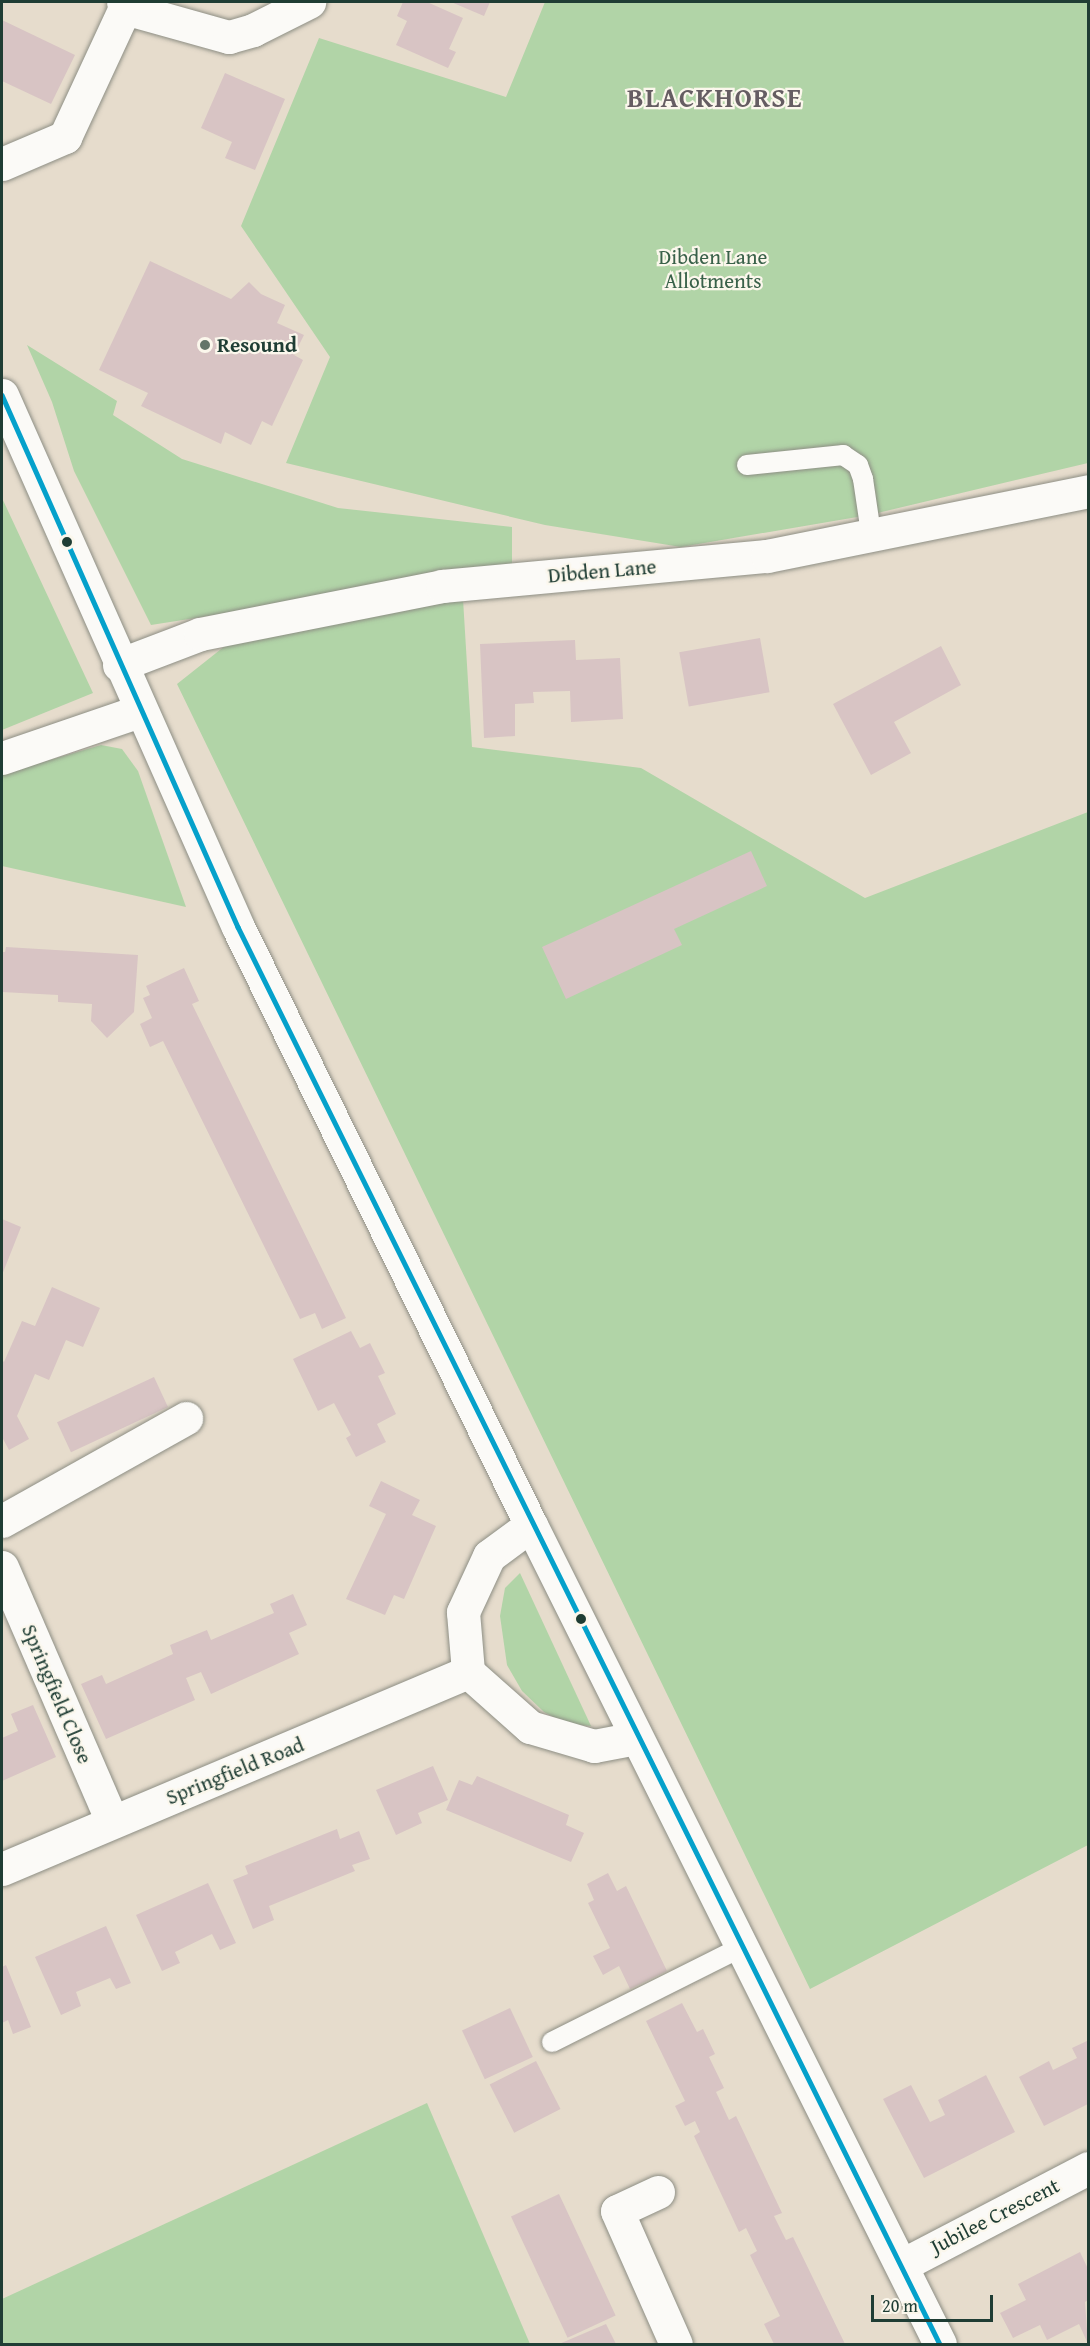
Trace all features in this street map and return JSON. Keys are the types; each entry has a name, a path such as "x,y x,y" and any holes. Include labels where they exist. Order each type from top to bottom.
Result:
{"street":[{"path":"2,164 65,137 124,5 229,37 253,30 309,2"},
{"path":"2,394 139,711 238,927 636,1738 940,2344"},
{"name":"Dibden Lane","path":"119,665 200,633 442,586 766,555 1089,491"},
{"path":"2,758 139,711"},
{"path":"2,1521 186,1418"},
{"path":"531,1525 489,1556 463,1612 468,1672 530,1727 594,1746 636,1738"},
{"name":"Springfield Close","path":"2,1567 112,1821"},
{"name":"Springfield Road","path":"2,1869 468,1672"},
{"name":"Jubilee Crescent","path":"902,2265 1089,2168"},
{"path":"658,2192 617,2211 676,2344"}],"lane":[{"path":"747,465 843,455 858,465 863,479 871,533"},
{"path":"552,2042 742,1947"}],"green space":[{"name":"Dibden Lane Allotments","path":"545,2 1088,2 1088,463 869,515 681,547 545,525 286,463 330,357 241,226 319,38 506,97"},
{"path":"27,345 117,401 113,415 182,459 338,508 512,527 512,568 151,625 74,471 52,402"},
{"path":"2,498 93,693 2,730"},
{"path":"463,599 472,747 641,768 865,898 1088,812 1088,1845 810,1989 177,684 230,642"},
{"path":"101,745 122,749 138,771 186,907 2,866 2,774"},
{"path":"520,1573 591,1726 566,1724 544,1712 522,1691 507,1665 500,1616 505,1588"},
{"path":"427,2103 530,2344 2,2344 2,2299"}],"building":[{"path":"403,2 427,2 463,18 449,49 456,52 448,68 396,45 407,21 397,16"},
{"path":"451,2 490,2 484,16"},
{"path":"2,20 75,55 51,104 2,81"},
{"path":"225,73 285,99 255,170 225,158 232,142 201,128"},
{"name":"Resound","path":"150,261 231,299 249,282 261,294 285,305 277,323 304,335 294,355 303,360 272,426 262,421 251,445 225,432 221,444 141,406 148,393 99,370"},
{"path":"760,638 770,692 689,706 679,652"},
{"path":"575,640 576,660 620,658 623,719 571,722 570,691 533,692 534,703 515,704 515,736 484,738 480,644"},
{"path":"941,646 961,685 894,722 911,753 871,775 833,704"},
{"path":"751,851 767,886 674,929 682,945 566,999 542,947"},
{"path":"6,947 138,955 134,1012 107,1038 91,1021 92,1004 58,1002 58,995 2,992 2,952 5,952"},
{"path":"184,968 199,1001 192,1004 346,1318 322,1329 315,1313 300,1319 163,1041 150,1047 140,1024 152,1018 143,998 150,995 146,986"},
{"path":"2,1219 21,1227 2,1275"},
{"path":"52,1287 100,1308 83,1347 66,1340 49,1380 35,1374 17,1416 29,1439 9,1450 2,1437 2,1360 4,1362 22,1321 35,1326"},
{"path":"351,1331 360,1348 370,1343 385,1373 378,1376 396,1414 377,1424 386,1442 356,1457 346,1438 351,1435 334,1403 318,1411 293,1359"},
{"path":"154,1377 168,1407 71,1452 57,1422"},
{"path":"381,1481 420,1500 412,1515 436,1526 404,1599 394,1595 385,1615 346,1599 386,1514 369,1506"},
{"path":"293,1594 307,1625 289,1633 299,1654 211,1694 201,1672 186,1678 195,1700 106,1739 81,1684 102,1675 106,1684 173,1654 170,1645 207,1630 211,1640 274,1613 270,1604"},
{"path":"33,1705 56,1757 2,1781 2,1738 18,1731 11,1714"},
{"path":"433,1766 448,1800 418,1813 422,1823 396,1835 376,1790"},
{"path":"477,1776 569,1815 566,1825 584,1833 571,1862 446,1810 459,1780 472,1785"},
{"path":"337,1829 340,1839 359,1831 370,1859 352,1865 355,1871 269,1906 274,1920 253,1929 233,1880 248,1874 245,1866"},
{"path":"608,1873 617,1891 626,1886 667,1971 630,1989 619,1966 603,1975 593,1956 610,1948 588,1903 594,1900 587,1884"},
{"path":"208,1883 236,1943 220,1950 212,1934 175,1952 180,1963 162,1971 136,1915"},
{"path":"106,1926 131,1983 116,1989 110,1978 76,1992 81,2006 61,2015 35,1957"},
{"path":"6,1965 31,2027 13,2034 8,2020 2,2023 2,1967"},
{"path":"682,2003 697,2032 703,2029 715,2054 709,2057 724,2088 716,2092 729,2120 736,2116 782,2213 774,2216 786,2240 793,2237 845,2344 774,2344 764,2324 780,2316 750,2255 757,2251 746,2228 739,2232 694,2136 700,2132 695,2121 685,2126 675,2106 685,2101 646,2021"},
{"path":"510,2008 533,2057 485,2079 462,2030"},
{"path":"1087,2041 1088,2104 1044,2126 1019,2077 1049,2061 1053,2070 1077,2058 1072,2048"},
{"path":"536,2061 561,2109 514,2133 490,2085"},
{"path":"986,2075 1015,2132 924,2178 883,2099 911,2085 930,2122 945,2115 938,2100"},
{"path":"559,2194 616,2315 568,2338 511,2216"},
{"path":"1080,2252 1088,2269 1088,2300 1085,2302 1088,2344 1079,2324 1047,2340 1040,2325 1013,2338 1000,2313 1026,2300 1018,2284"},
{"path":"606,2324 616,2344 559,2344"}],"transit line":[{"path":"2,395 238,927 940,2344"}],"place":[{"name":"Resound","path":"205,345"}],"district":[{"name":"BLACKHORSE","path":"715,98"}]}
